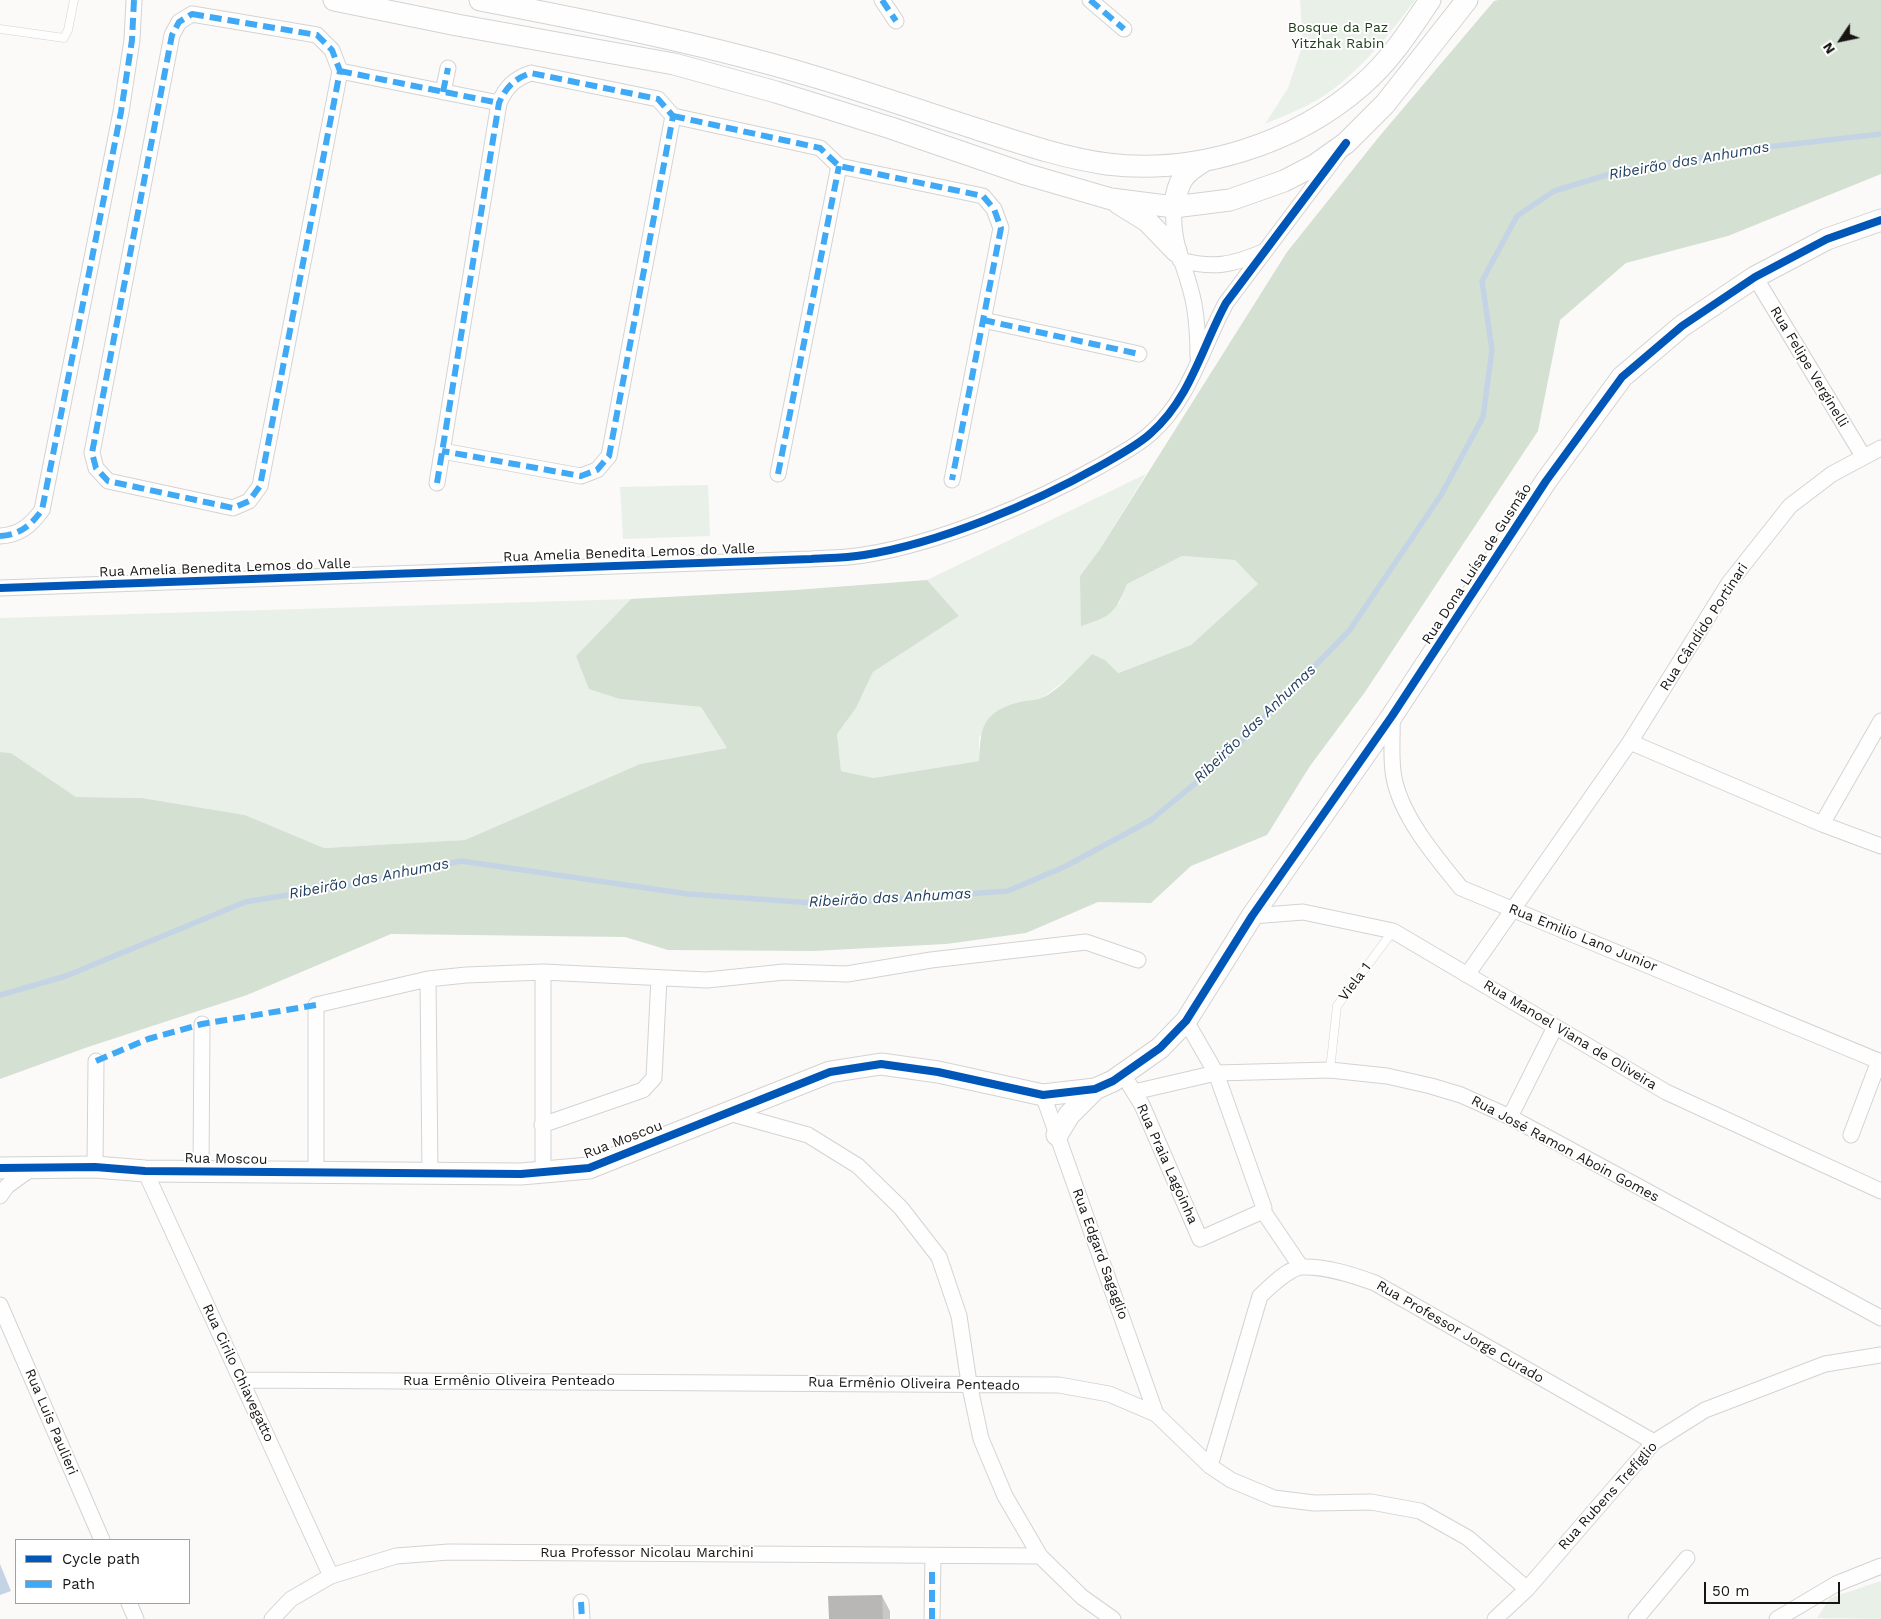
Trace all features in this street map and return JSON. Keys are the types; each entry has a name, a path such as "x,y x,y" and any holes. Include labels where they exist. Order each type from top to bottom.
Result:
{"main road":[{"path":"334,0 457,25 674,64 776,92 891,128 1025,174 1111,199 1174,207 1230,200 1292,177 1315,165 1346,143 1385,104 1467,0"},
{"path":"480,0 610,24 720,50 818,78 1049,152 1108,164 1170,165 1207,160"},
{"path":"1174,207 1180,181 1188,170 1207,160 1275,138 1323,114 1363,84 1399,46 1430,0"},
{"path":"1111,199 1147,221 1178,255"},
{"name":"Rua Dona Luísa de Gusmão","path":"1186,1021 1252,916 1392,716 1546,481 1608,394 1634,366 1682,326 1755,277 1827,239 1881,220"},
{"name":"Rua Moscou","path":"0,1168 95,1166 145,1171 430,1174 543,1172 589,1168 830,1072 881,1064 938,1072 1044,1095 1094,1089 1113,1081 1160,1048 1186,1021"},
{"path":"1057,1135 1069,1115 1094,1089"}],"street":[{"path":"0,536 10,536 30,526 42,510 121,112 135,0"},
{"path":"1090,0 1124,29"},
{"path":"884,1 896,21"},
{"path":"192,14 316,35 332,50 340,72 260,486 249,501 233,508 108,481 96,468 92,453 172,35 179,22 192,14"},
{"path":"443,92 448,68"},
{"path":"340,72 500,103"},
{"path":"437,483 500,103 506,89 518,78 531,73 658,99 673,116 820,148 839,166 983,196 994,209 1001,228 952,480"},
{"path":"442,451 581,476 597,470 609,456 673,116"},
{"name":"Rua Amelia Benedita Lemos do Valle","path":"0,588 863,555 920,542 989,517 1072,482 1151,434 1176,404 1197,366 1214,324 1226,303 1346,143"},
{"path":"778,474 839,166"},
{"path":"1174,207 1172,228 1178,255 1194,303 1198,344 1197,366"},
{"path":"1178,255 1200,265 1217,266 1239,262 1265,251"},
{"name":"Rua Felipe Verginelli","path":"1755,277 1863,456"},
{"path":"983,320 1139,354"},
{"name":"Rua Cândido Portinari","path":"1467,975 1630,742 1728,583 1790,506 1832,474 1881,448"},
{"name":"Rua Emilio Lano Junior","path":"1392,716 1394,778 1408,814 1428,847 1461,888 1880,1061"},
{"path":"1822,824 1881,721"},
{"path":"1630,742 1822,824 1881,846"},
{"name":"Rua Manoel Viana de Oliveira","path":"1252,916 1303,912 1393,931 1666,1092 1881,1190"},
{"path":"316,1172 316,1005 428,978 543,972 707,980 784,972 847,974 931,960 1086,942 1138,960"},
{"path":"543,972 543,1172"},
{"path":"428,978 430,1174"},
{"path":"542,1125 643,1090 654,1078 659,978"},
{"path":"1186,1021 1216,1073 1264,1208 1262,1211 1300,1267 1276,1280 1260,1296 1210,1466"},
{"path":"201,1171 202,1024"},
{"path":"1510,1117 1556,1027"},
{"path":"95,1166 96,1061"},
{"path":"1851,1135 1880,1061"},
{"name":"Rua José Ramon Aboin Gomes","path":"1131,1088 1216,1073 1330,1070 1387,1076 1461,1095 1510,1117 1881,1318"},
{"name":"Rua Praia Lagoinha","path":"1131,1088 1200,1239 1262,1211"},
{"name":"Rua Edgard Sagaglio","path":"1044,1095 1156,1414"},
{"path":"729,1112 808,1135 858,1166 901,1208 939,1257 959,1316 968,1383 981,1439 1006,1496 1040,1556 1082,1597 1113,1619"},
{"path":"0,1196 7,1186 32,1168"},
{"name":"Rua Cirilo Chiavegatto","path":"145,1171 331,1576"},
{"name":"Rua Professor Jorge Curado","path":"1300,1267 1347,1273 1376,1283 1654,1442"},
{"name":"Rua Luis Paulieri","path":"0,1305 102,1539"},
{"name":"Rua Rubens Trefíglio","path":"1496,1619 1527,1589 1654,1442 1705,1410 1825,1364 1881,1355"},
{"name":"Rua Ermênio Oliveira Penteado","path":"241,1380 968,1383 1058,1386 1109,1394 1156,1414 1210,1466 1231,1480 1274,1498 1314,1503 1371,1502 1420,1511 1468,1538 1527,1589"},
{"name":"Rua Professor Nicolau Marchini","path":"272,1619 291,1598 331,1576 396,1556 450,1552 1040,1556"},
{"path":"932,1619 933,1556"},
{"path":"1636,1619 1687,1558"},
{"path":"1777,1619 1836,1584 1881,1566"},
{"path":"581,1602 582,1619"},
{"path":"129,1604 136,1619"}],"lane":[{"path":"0,29 64,38 68,30 74,0"},
{"name":"Viela 1","path":"1330,1070 1337,1006 1393,931"}],"green space":[{"name":"Bosque da Paz Yitzhak Rabin","path":"1300,0 1415,0 1367,59 1339,85 1308,105 1265,124 1288,88 1303,44"},
{"path":"1881,0 1881,174 1728,236 1626,263 1560,320 1538,431 1365,692 1310,766 1267,835 1191,866 1151,903 1098,902 1026,933 946,944 813,951 668,950 625,937 391,934 247,995 88,1047 0,1079 0,752 11,753 76,797 142,798 245,815 324,848 465,840 640,764 727,748 701,707 620,699 589,689 576,656 631,599 795,590 927,580 959,616 873,672 856,708 837,734 841,771 873,778 979,761 982,731 989,717 1004,707 1019,702 1036,700 1052,692 1092,654 1105,660 1118,673 1191,645 1258,584 1235,560 1182,556 1127,584 1119,602 1111,612 1106,616 1081,626 1080,576 1100,549 1287,252 1378,138 1494,1"},
{"path":"1146,474 1100,549 1080,576 1119,604 1127,584 1182,556 1235,560 1258,584 1191,645 1117,673 1105,660 1092,654 1073,674 1041,699 1017,702 979,737 979,761 873,778 841,771 837,734 856,708 873,672 959,616 927,580"},
{"path":"708,485 710,536 623,539 620,487"},
{"path":"631,599 576,656 620,699 701,707 727,748 640,764 465,840 324,848 245,815 142,798 76,797 11,753 0,752 0,618"},
{"path":"1881,1581 1881,1619 1817,1618 1830,1598"}],"water":[{"path":"0,1564 11,1591 0,1595"}],"building":[{"path":"882,1595 883,1619 829,1619 828,1596"}],"waterway":[{"name":"Ribeirão das Anhumas","path":"0,995 66,976 245,902 355,884 461,861 688,894 827,904 1008,891 1066,866 1151,820 1222,761 1349,631 1441,495 1483,417 1492,350 1482,281 1517,216 1554,191 1623,170 1767,147 1881,134"}],"marked path":[{"path":"0,536 13,534 24,528 42,510 121,112 132,40 134,0"},
{"path":"882,0 896,21"},
{"path":"1090,0 1124,29"},
{"path":"192,14 317,35 332,50 340,71 260,486 249,501 233,508 108,481 96,468 92,453 172,35 179,22 192,14"},
{"path":"443,92 448,68"},
{"path":"340,71 499,103"},
{"path":"437,483 499,103 502,97 515,81 531,73 658,99 673,116 609,456 597,470 581,476 442,451"},
{"path":"673,116 820,148 839,166 983,196 994,209 1001,228 952,480"},
{"path":"778,474 839,166"},
{"path":"983,320 1139,354"},
{"path":"96,1061 148,1039 202,1024 316,1005"},
{"path":"932,1572 932,1619"},
{"path":"581,1602 582,1619"}],"cycle path":[{"path":"0,588 837,558 893,549 954,532 1015,508 1073,480 1127,451 1151,433 1176,405 1186,389 1226,303 1346,143"},
{"path":"0,1168 95,1167 145,1171 521,1174 589,1168 830,1072 881,1064 938,1072 1043,1095 1095,1089 1113,1081 1160,1048 1186,1021 1252,916 1392,716 1546,481 1622,377 1682,326 1755,277 1827,239 1881,220"}]}
